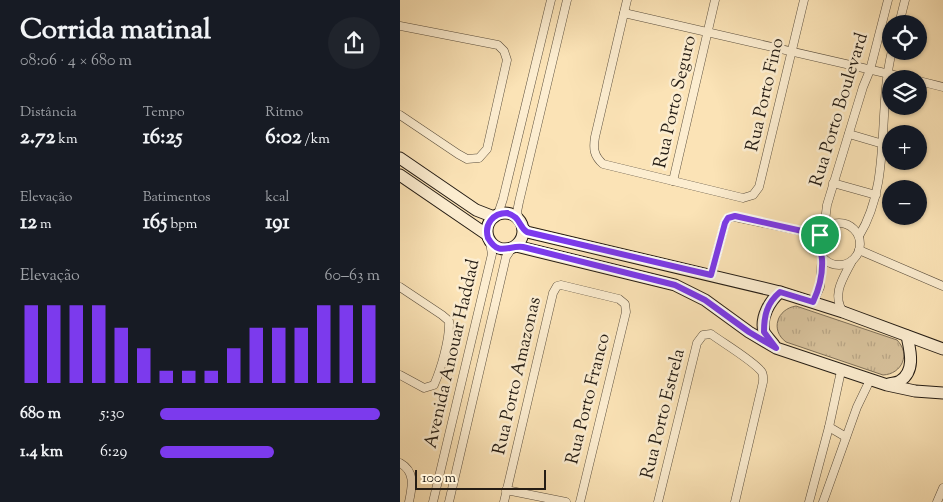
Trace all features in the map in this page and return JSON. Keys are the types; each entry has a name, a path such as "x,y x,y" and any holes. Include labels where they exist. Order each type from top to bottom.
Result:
{"street":[{"path":"488,238 488,224 496,216 503,199 551,0"},
{"path":"514,247 522,239 521,225 517,212 567,0"},
{"path":"628,0 593,148 595,155 603,164 673,181"},
{"name":"Rua Porto Seguro","path":"673,181 715,0"},
{"name":"Rua Porto Fino","path":"673,181 742,198 753,195 759,187 804,0"},
{"name":"Rua Porto Boulevard","path":"822,232 833,183 870,70 888,0"},
{"path":"901,15 905,0"},
{"path":"624,13 882,72"},
{"path":"400,26 498,45 504,51 507,65 487,149 482,156 475,159 467,159 400,115"},
{"path":"927,83 943,87"},
{"path":"849,134 882,144"},
{"name":"Rua Porto Boulevard","path":"859,236 868,222 876,195 882,151"},
{"path":"400,158 476,210 496,216 512,215 527,232 780,292 843,312 943,349"},
{"path":"400,175 488,238 498,248 514,247 675,285 705,300 749,332 776,348 887,385 915,391 943,393"},
{"path":"833,183 876,195"},
{"path":"711,275 728,218 735,216 822,232"},
{"path":"843,312 838,304 838,294 852,261 860,250 859,236 844,224 830,225 822,232 818,250 827,261 833,264 846,264 852,261"},
{"name":"Avenida Anouar Haddad","path":"433,502 492,254 488,238"},
{"name":"Avenida Anouar Haddad","path":"448,502 506,257 514,247"},
{"path":"860,250 943,286"},
{"path":"813,302 820,287 822,256"},
{"name":"Rua Porto Franco","path":"557,286 561,285 619,299 625,304 626,312 580,502"},
{"name":"Rua Porto Amazonas","path":"504,502 553,293 557,286"},
{"path":"400,287 449,321 449,330 434,385 424,388 400,375"},
{"path":"776,348 764,332 764,322 766,311 773,298 780,292"},
{"name":"Rua Porto Estrela","path":"658,502 697,343 703,335 711,334 761,370 763,375 763,382 735,502"},
{"path":"887,385 901,381 909,371 911,354 907,336"},
{"path":"809,502 829,427 841,370"},
{"path":"823,502 856,407 870,380"},
{"path":"829,427 846,437"},
{"path":"400,463 411,474 413,484 409,502"},
{"path":"936,502 943,488"},
{"path":"506,490 566,502"}],"green space":[{"path":"796,306 897,340 903,351 904,357 902,362 895,371 883,375 786,342 778,332 778,321 784,311"}],"route":[{"path":"507,213 520,220 523,229 527,232 711,275 728,218 735,216 820,235 818,250 822,256 822,278 813,302 780,292 773,298 766,311 764,332 776,348 749,332 705,300 675,285 523,247 516,246 502,250 490,243 486,234 490,220 498,214 507,213"}]}
